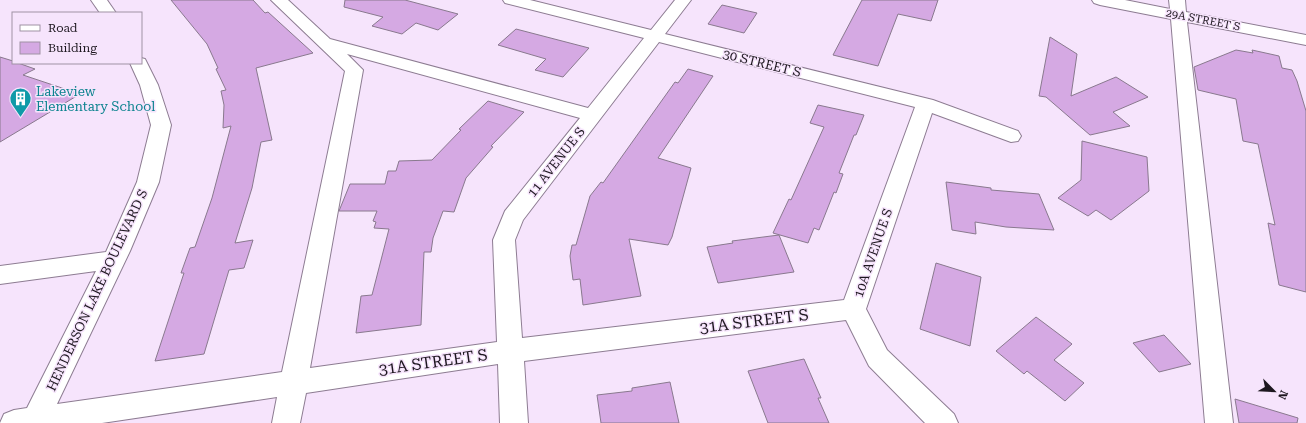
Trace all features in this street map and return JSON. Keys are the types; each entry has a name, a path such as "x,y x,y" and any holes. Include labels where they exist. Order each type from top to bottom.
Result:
{"street":[{"path":"100,0 107,12"},
{"path":"278,0 354,70 286,423"},
{"name":"30 STREET S","path":"511,0 926,104 1010,136"},
{"name":"11 AVENUE S","path":"514,423 504,240 513,217 683,0"},
{"name":"29A STREET S","path":"1100,0 1177,8 1306,40"},
{"path":"1177,8 1219,423"},
{"path":"323,42 592,115"},
{"path":"350,88 386,59"},
{"name":"HENDERSON LAKE BOULEVARD S","path":"28,422 113,260 148,182 161,125 149,85 139,64"},
{"name":"10A AVENUE S","path":"926,104 853,309 878,358 944,423"},
{"path":"0,275 113,260"},
{"name":"31A STREET S","path":"28,422 511,351 853,309"}],"building":[{"path":"171,0 253,0 265,13 268,12 313,53 256,68 272,140 261,142 252,188 235,243 253,240 244,268 229,270 204,354 155,361 184,273 181,273 190,248 195,247 212,198 231,126 223,128 224,105 221,91 226,90 216,69 218,68 207,44"},
{"path":"345,0 405,0 458,14 438,30 416,23 402,34 372,26 383,17 344,7"},
{"path":"862,0 938,0 931,21 898,14 878,66 833,55"},
{"path":"722,5 757,13 744,33 708,24"},
{"path":"516,29 589,48 563,77 535,70 546,59 498,45"},
{"path":"1050,37 1077,54 1071,96 1116,77 1148,97 1113,112 1130,126 1090,135 1046,97 1039,96"},
{"path":"1236,50 1253,53 1252,50 1279,56 1282,68 1292,70 1306,111 1306,292 1279,285 1268,223 1275,225 1258,144 1243,141 1236,99 1198,90 1194,67"},
{"name":"Lakeview Elementary School","path":"0,57 12,61 12,64 21,64 35,69 23,75 80,94 0,142"},
{"path":"688,69 713,76 658,158 691,168 672,237 668,245 629,239 641,296 583,305 580,279 573,280 570,256 572,245 576,245 590,196 601,182 603,183 675,82 678,83"},
{"path":"488,101 524,112 491,146 493,147 466,178 454,212 443,211 433,238 431,252 424,252 421,325 356,333 361,296 372,295 389,229 374,228 376,222 373,221 377,211 339,211 350,184 385,184 388,171 396,171 399,161 432,160 461,130 459,129"},
{"path":"818,105 864,115 856,135 854,135 839,173 843,174 836,193 834,192 819,230 814,228 808,243 773,233 789,199 791,200 824,127 810,123"},
{"path":"1082,141 1147,157 1149,191 1111,220 1096,210 1088,216 1058,198 1081,180"},
{"path":"946,182 991,188 991,190 1039,194 1054,230 1006,227 975,222 976,234 952,230"},
{"path":"779,235 794,272 718,283 707,247 733,243 732,241"},
{"path":"936,263 981,277 970,346 920,329"},
{"path":"1036,317 1072,344 1054,360 1084,383 1065,401 1027,371 1024,374 996,351"},
{"path":"1164,335 1191,364 1159,372 1133,343"},
{"path":"804,359 821,398 818,398 829,423 768,423 748,371"},
{"path":"670,382 679,423 601,423 597,395 632,391 632,388"},
{"path":"1235,399 1298,418 1297,423 1239,423"}],"place":[{"name":"Lakeview Elementary School","path":"20,118"}]}
